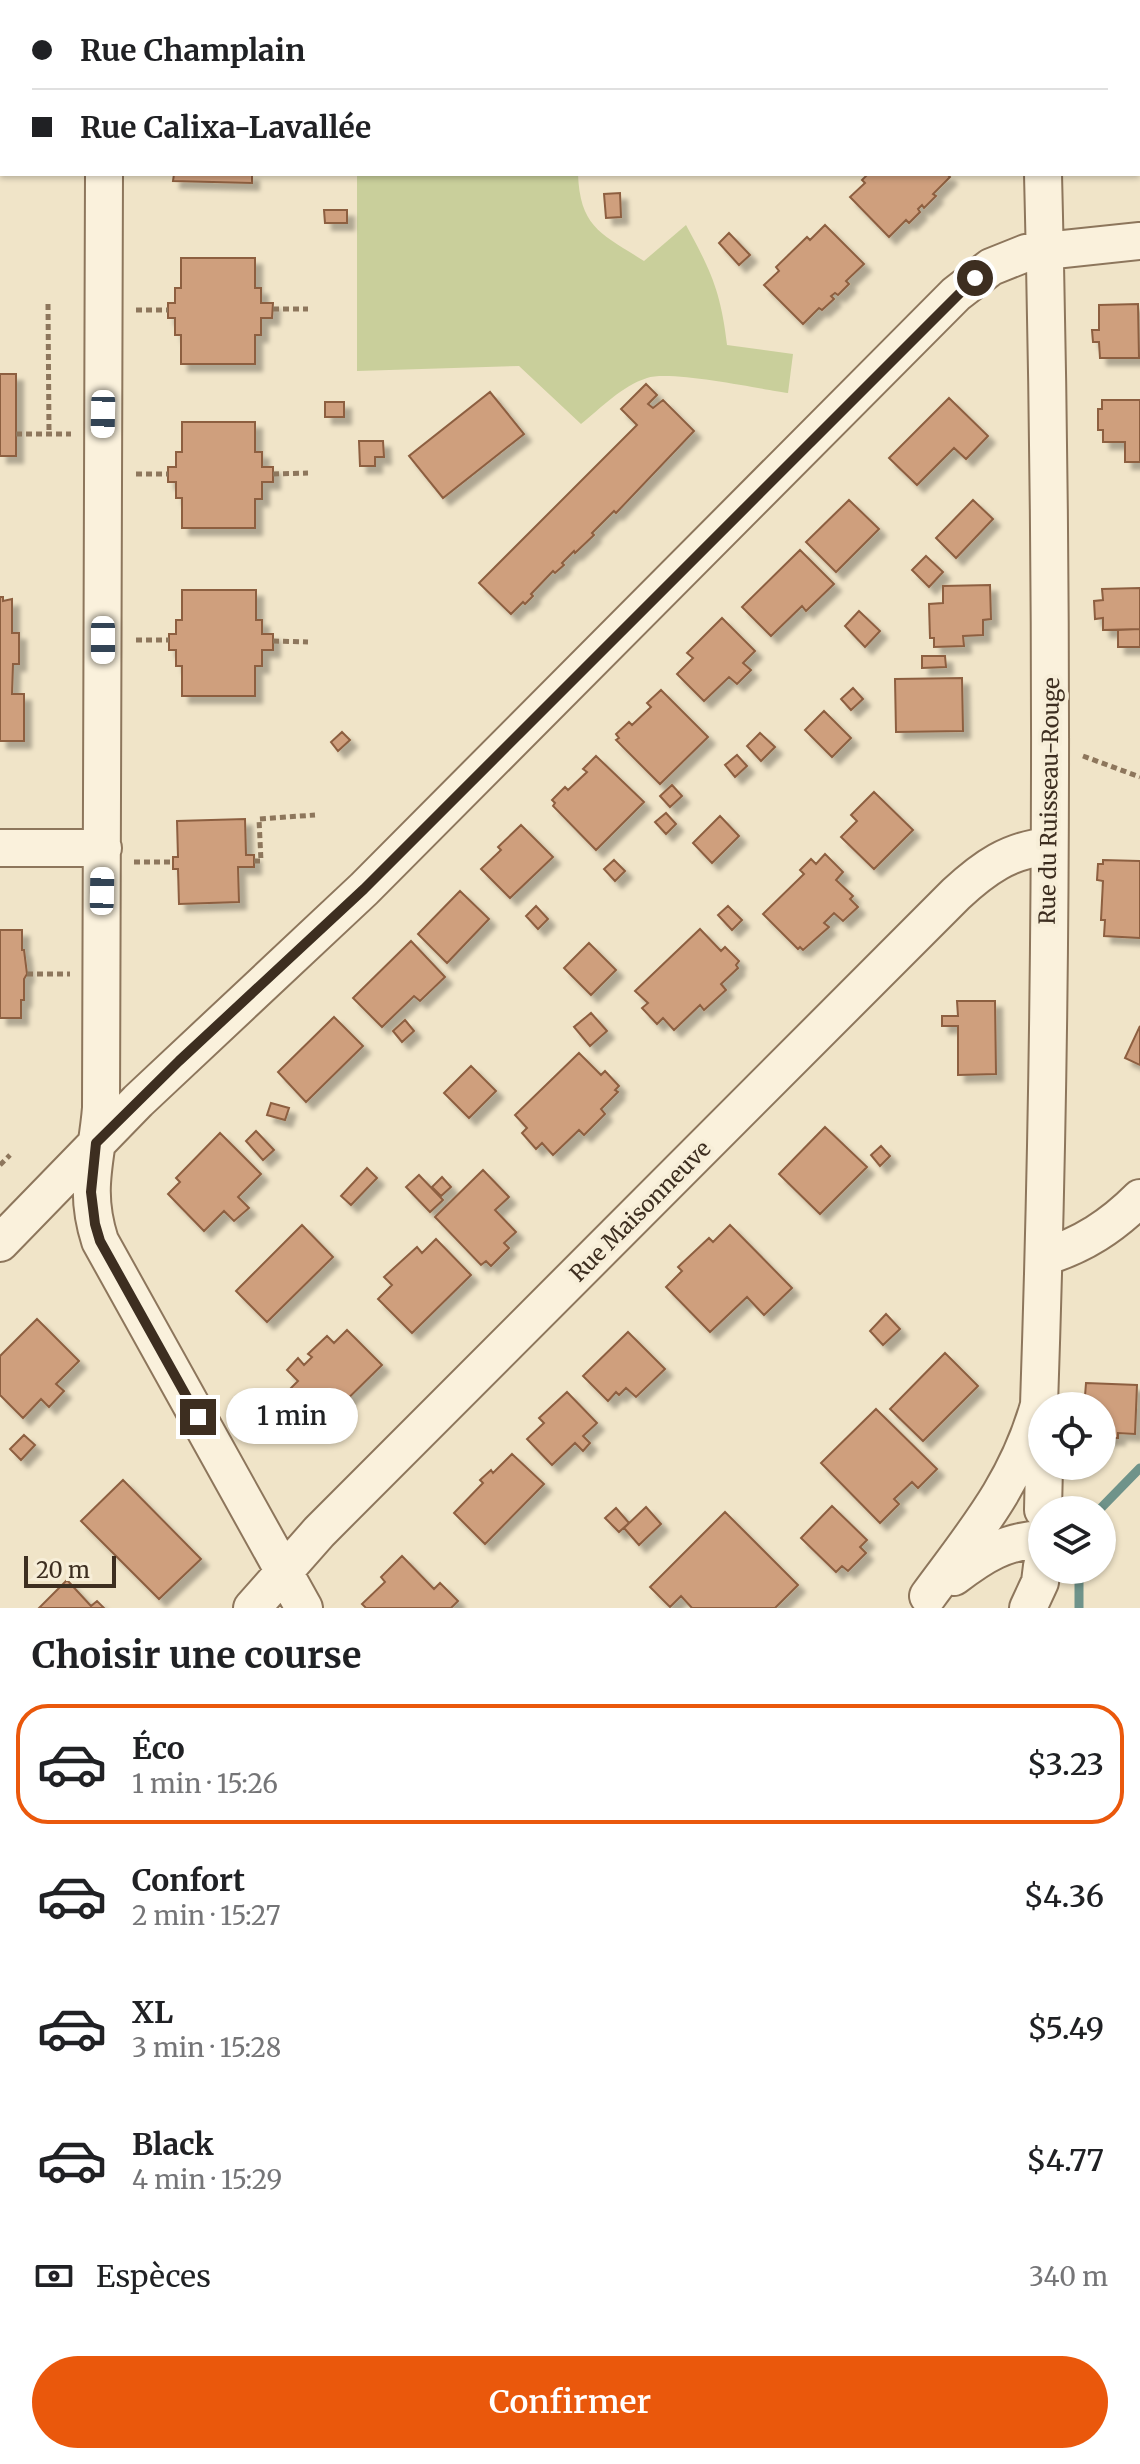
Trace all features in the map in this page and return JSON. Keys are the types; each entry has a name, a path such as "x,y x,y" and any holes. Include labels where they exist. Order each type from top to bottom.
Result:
{"street":[{"path":"104,176 101,1108 91,1192 95,1224 100,1241 304,1608"},
{"name":"Rue du Ruisseau-Rouge","path":"1041,1392 1051,548 1043,176"},
{"path":"0,1243 148,1091 364,889 956,294 1008,258 1044,250 1140,241"},
{"name":"Rue Maisonneuve","path":"252,1608 319,1532 956,894 1002,858 1049,846"},
{"path":"0,848 103,848"},
{"path":"1044,1257 1105,1230 1140,1198"},
{"name":"Rue du Ruisseau-Rouge","path":"922,1602 1006,1488 1028,1444"},
{"path":"922,1602 992,1550 1008,1543 1028,1541"},
{"path":"1028,1608 1039,1584"}],"path":[{"path":"48,304 49,434"},
{"path":"273,309 308,309"},
{"path":"16,434 103,434"},
{"path":"273,474 308,473"},
{"path":"273,641 308,642"},
{"path":"1050,755 1079,755 1140,777"},
{"path":"254,861 261,861 259,819 315,815"},
{"path":"27,974 101,975"},
{"path":"0,1165 10,1155"}],"green space":[{"path":"357,176 578,176 583,207 596,228 644,261 686,225 714,282 727,345 793,354 788,393 695,378 659,376 629,386 581,424 519,366 357,371"}],"building":[{"path":"174,176 252,176 252,183 173,181"},
{"path":"866,176 950,177 924,208 922,205 918,209 920,212 909,223 906,220 889,237 850,197 865,183 862,180"},
{"path":"620,193 621,217 606,218 604,194"},
{"path":"324,210 347,210 347,223 325,223"},
{"path":"825,225 864,264 846,281 849,284 838,295 835,293 831,296 834,299 822,310 819,308 803,324 764,285 779,271 776,267 807,237 810,240"},
{"path":"729,233 750,255 739,265 719,243"},
{"path":"181,258 255,258 255,288 261,288 261,303 273,303 272,318 261,318 261,335 255,335 255,364 181,364 181,335 175,335 175,318 168,318 168,303 175,303 175,288 181,288"},
{"path":"1138,304 1139,358 1100,358 1099,342 1093,342 1092,330 1099,330 1099,305"},
{"path":"0,374 16,374 16,456 0,456"},
{"path":"646,384 657,395 648,404 653,408 663,400 694,431 616,513 614,511 592,533 594,535 562,563 564,565 555,573 553,571 525,604 523,602 511,614 479,583 637,425 621,409"},
{"path":"490,392 524,434 443,498 409,456"},
{"path":"949,398 988,436 966,459 954,448 917,485 889,458"},
{"path":"1102,400 1140,400 1140,462 1125,462 1125,442 1103,442 1103,430 1098,430 1098,409 1102,409"},
{"path":"325,402 344,402 344,417 325,417"},
{"path":"182,422 255,422 255,452 262,452 262,467 273,467 273,482 262,482 262,499 255,499 255,528 182,528 182,498 176,498 176,482 168,482 168,467 176,467 176,452 182,452"},
{"path":"359,441 383,441 384,457 375,457 375,466 360,466"},
{"path":"849,500 879,529 836,572 806,542"},
{"path":"973,500 993,519 956,558 936,538"},
{"path":"800,550 834,584 806,611 802,606 771,636 742,607"},
{"path":"926,556 943,572 929,587 912,570"},
{"path":"990,585 991,619 983,620 983,635 963,636 964,646 934,647 934,638 930,638 929,604 943,603 943,586"},
{"path":"1140,588 1140,629 1103,630 1103,618 1095,619 1094,601 1103,600 1102,589"},
{"path":"182,590 256,590 256,620 262,620 262,634 273,634 273,650 262,650 262,666 255,666 255,696 182,696 182,666 176,666 176,650 169,650 169,634 176,634 176,620 182,620"},
{"path":"0,597 3,601 12,599 12,633 19,633 19,664 13,664 12,694 24,694 24,741 0,741"},
{"path":"859,611 880,631 865,647 845,626"},
{"path":"722,618 755,651 743,663 751,670 737,684 729,677 704,701 677,674 693,658 687,653"},
{"path":"1140,629 1140,647 1118,647 1118,630"},
{"path":"922,656 945,656 946,667 922,668"},
{"path":"962,678 963,731 896,732 895,679"},
{"path":"853,688 863,699 851,710 841,699"},
{"path":"661,690 708,737 660,784 616,740 619,738 616,734 629,722 632,725 651,707 647,703"},
{"path":"824,711 851,738 832,757 805,730"},
{"path":"342,732 350,740 338,751 331,742"},
{"path":"760,733 775,747 761,761 747,746"},
{"path":"737,755 747,766 735,777 725,765"},
{"path":"596,756 644,802 596,850 553,806 555,803 552,800 587,772 583,769"},
{"path":"672,785 682,796 670,807 660,796"},
{"path":"874,792 913,830 874,869 841,837 857,821 851,815"},
{"path":"666,813 676,824 666,834 655,822"},
{"path":"720,816 739,836 712,863 693,843"},
{"path":"245,819 246,855 254,855 254,867 238,867 239,902 179,904 178,869 173,869 173,857 178,857 177,821"},
{"path":"521,825 553,857 510,898 481,869"},
{"path":"825,854 843,872 836,880 853,896 850,899 858,907 843,921 834,913 824,923 829,927 803,950 798,949 763,914 804,874 800,870 811,859 816,864"},
{"path":"614,860 625,871 615,881 604,869"},
{"path":"1103,860 1140,861 1140,938 1104,936 1105,920 1101,920 1103,881 1097,880 1098,864 1103,864"},
{"path":"460,891 489,919 447,963 418,934"},
{"path":"536,906 548,919 538,929 526,916"},
{"path":"728,906 742,920 732,930 718,915"},
{"path":"700,929 721,951 725,947 739,961 736,965 738,968 721,984 726,990 704,1010 700,1005 674,1030 663,1018 657,1024 642,1008 648,1003 635,991"},
{"path":"0,930 22,930 27,974 24,979 24,1000 21,1000 21,1018 0,1018"},
{"path":"411,941 445,977 420,1001 414,996 382,1027 353,998"},
{"path":"589,943 616,970 591,995 564,968"},
{"path":"957,1001 995,1001 996,1074 958,1075 958,1026 942,1026 942,1016 958,1016"},
{"path":"591,1013 607,1031 590,1046 574,1027"},
{"path":"334,1017 363,1046 306,1102 278,1072"},
{"path":"405,1020 414,1031 402,1042 393,1031"},
{"path":"1140,1026 1140,1065 1125,1058"},
{"path":"579,1053 601,1075 605,1071 619,1086 615,1090 618,1092 601,1109 605,1114 584,1135 579,1130 553,1155 542,1143 536,1149 522,1133 527,1128 515,1115"},
{"path":"471,1066 496,1091 469,1118 444,1093"},
{"path":"271,1103 289,1108 285,1120 267,1115"},
{"path":"825,1127 867,1167 820,1214 779,1174"},
{"path":"256,1131 274,1150 263,1160 246,1141"},
{"path":"220,1133 261,1174 238,1197 249,1208 234,1221 224,1211 204,1231 168,1194 180,1182 176,1178"},
{"path":"881,1146 890,1156 880,1166 871,1155"},
{"path":"367,1168 377,1178 351,1205 341,1196"},
{"path":"483,1170 509,1197 495,1210 516,1232 504,1243 509,1248 491,1266 486,1261 481,1265 435,1217"},
{"path":"419,1175 443,1200 430,1212 406,1187"},
{"path":"442,1177 451,1187 441,1196 432,1187"},
{"path":"302,1225 333,1257 267,1322 236,1291"},
{"path":"730,1225 792,1288 764,1315 747,1297 710,1332 666,1287 682,1271 678,1267 709,1238 713,1242"},
{"path":"436,1239 471,1275 412,1333 378,1299 392,1285 384,1277 417,1247 422,1253"},
{"path":"886,1314 900,1329 883,1345 870,1331"},
{"path":"37,1319 79,1361 56,1384 64,1391 49,1407 41,1399 23,1418 0,1395 0,1356"},
{"path":"347,1330 382,1365 323,1423 290,1389 298,1381 287,1370 298,1358 304,1365 312,1357 308,1354 327,1336 334,1343"},
{"path":"628,1332 665,1369 636,1397 626,1388 619,1395 616,1392 608,1401 583,1376"},
{"path":"945,1353 978,1386 923,1441 890,1409"},
{"path":"1086,1383 1137,1385 1135,1434 1118,1433 1116,1438 1116,1392 1085,1392"},
{"path":"567,1392 597,1423 583,1436 590,1443 583,1451 575,1443 552,1465 527,1439 544,1423 539,1418"},
{"path":"876,1409 937,1469 918,1488 912,1482 894,1499 899,1504 880,1523 821,1463"},
{"path":"24,1435 35,1445 21,1460 10,1449"},
{"path":"512,1454 544,1484 485,1544 454,1513 483,1483 480,1480 491,1470 493,1473"},
{"path":"123,1480 201,1559 159,1599 81,1521"},
{"path":"832,1506 867,1540 860,1547 866,1553 848,1571 842,1566 836,1572 801,1538"},
{"path":"646,1507 661,1524 639,1545 624,1528"},
{"path":"616,1508 629,1523 619,1532 605,1518"},
{"path":"725,1512 798,1585 775,1608 692,1608 681,1596 670,1607 650,1587"},
{"path":"402,1556 434,1589 440,1583 458,1601 451,1608 366,1608 362,1604 385,1582 381,1577"},
{"path":"67,1580 91,1606 97,1601 104,1608 39,1608"}],"waterway":[{"path":"1113,1496 1140,1468"},
{"path":"1079,1584 1079,1608"}],"route":[{"path":"198,1417 100,1241 91,1192 96,1143 179,1061 364,889 975,278"}]}
